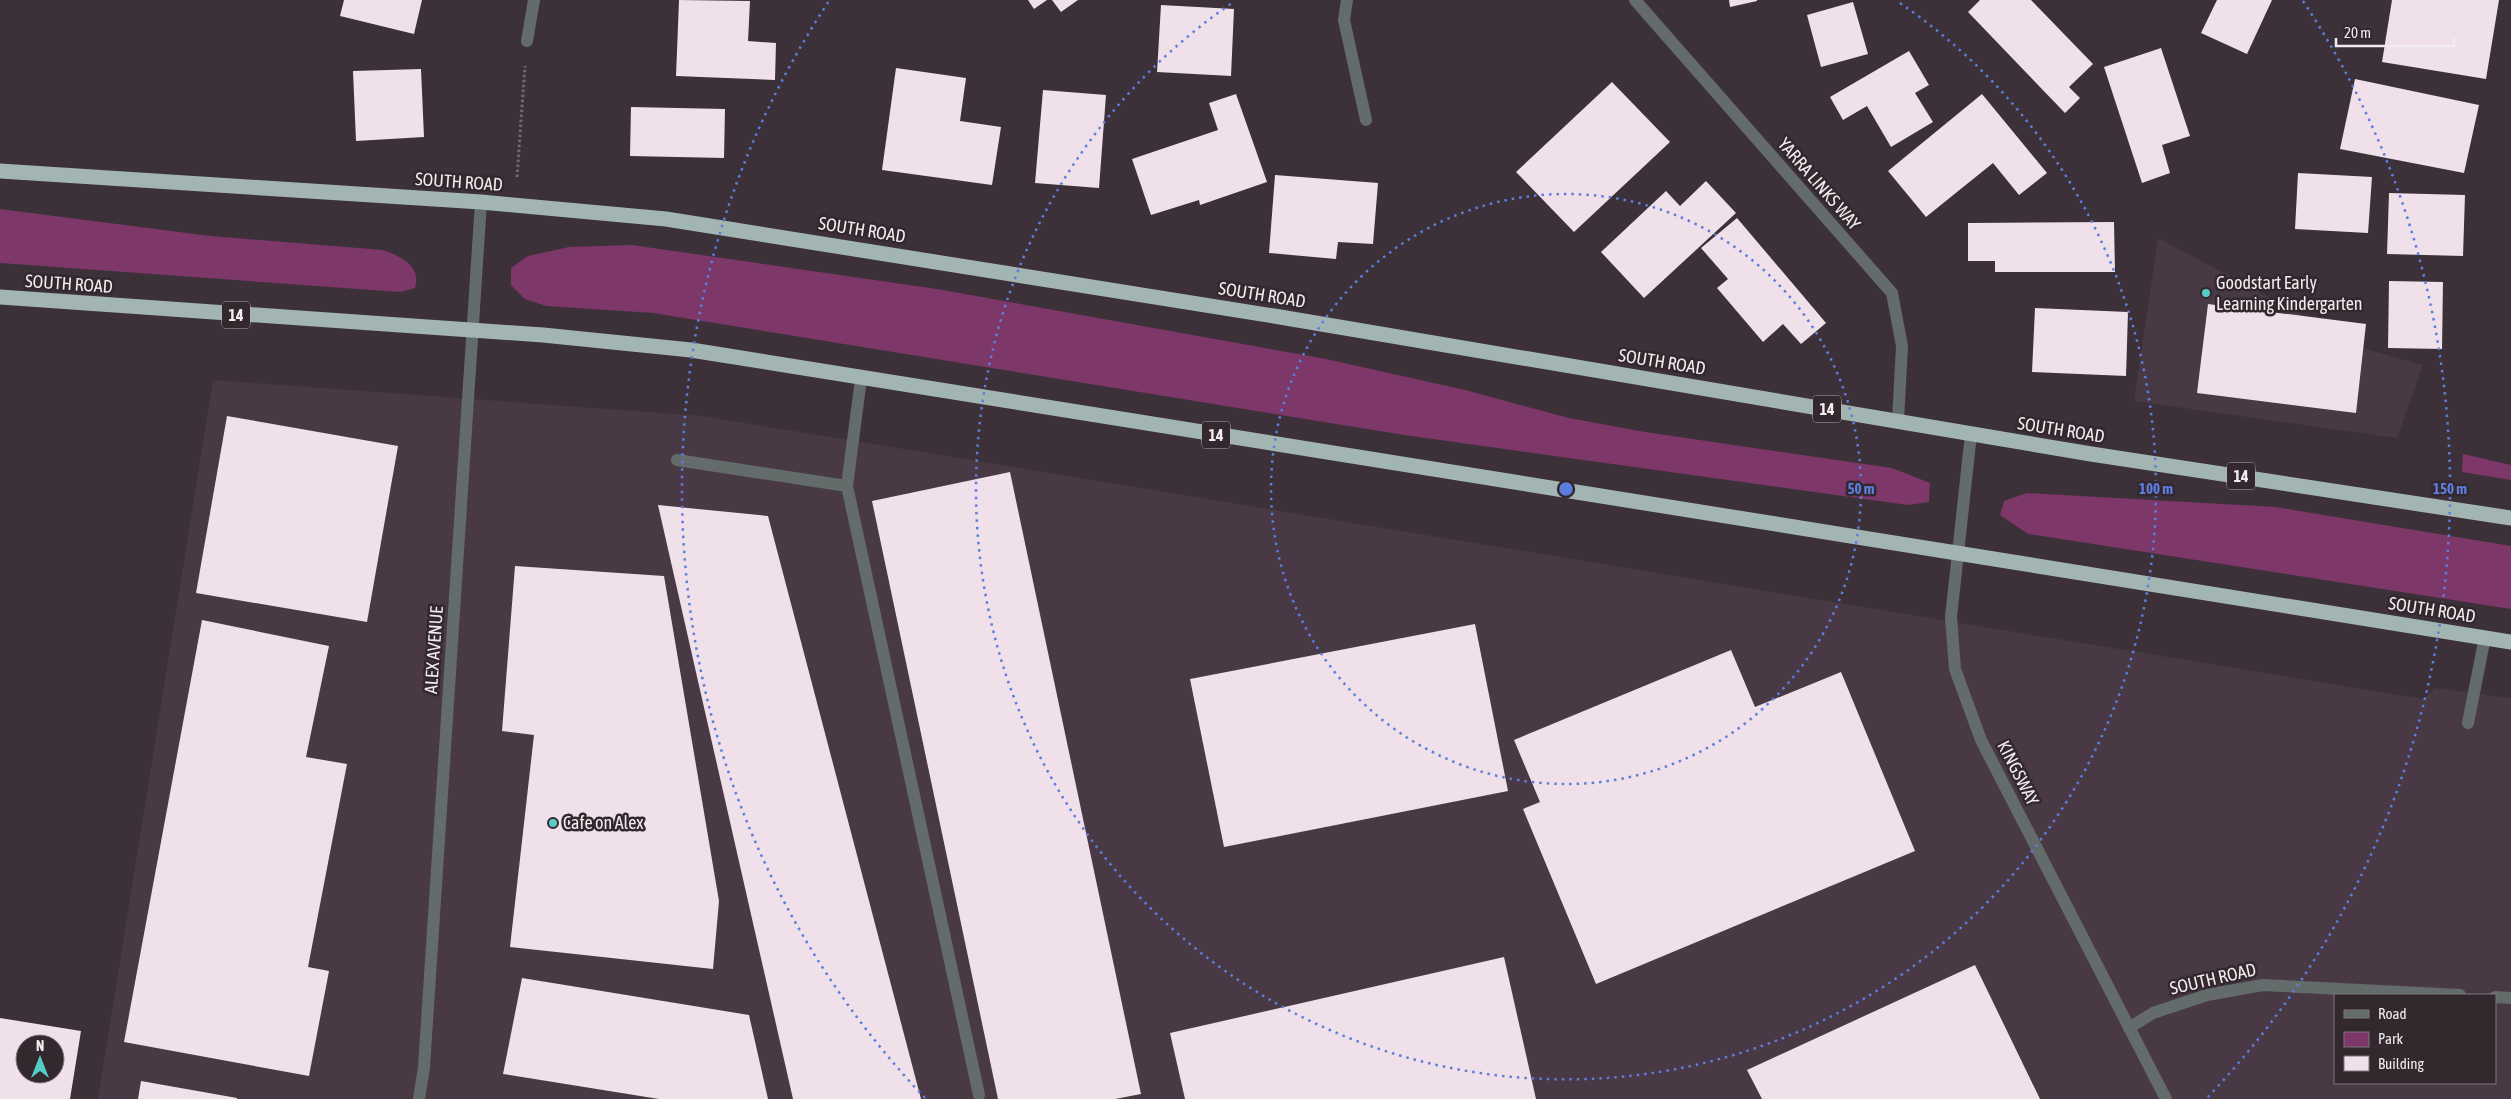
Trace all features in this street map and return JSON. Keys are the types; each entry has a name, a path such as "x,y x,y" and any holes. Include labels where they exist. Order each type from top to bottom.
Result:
{"highway":[{"name":"SOUTH ROAD","path":"0,171 481,202 666,219 856,247 1971,434 2511,518"},
{"name":"SOUTH ROAD","path":"0,297 473,332 544,335 649,345 1957,552 2511,642"}],"street":[{"path":"527,41 534,0"},
{"path":"1347,0 1344,20 1366,120"},
{"name":"YARRA LINKS WAY","path":"1635,0 1892,293 1902,346 1898,422"},
{"name":"ALEX AVENUE","path":"419,1099 424,1067 481,202"},
{"path":"861,379 847,486 979,1095"},
{"name":"KINGSWAY","path":"1971,434 1957,552 1951,631 1955,669 1981,740 2166,1099"},
{"path":"677,460 847,486"},
{"path":"2468,723 2485,638"},
{"name":"SOUTH ROAD","path":"2129,1028 2153,1013 2207,996 2263,985 2440,994"},
{"path":"2496,997 2511,998"}],"path":[{"path":"516,205 520,113 527,41"}],"shaded area":[{"name":"Goodstart Early Learning Kindergarten","path":"2158,238 2366,349 2423,365 2397,438 2134,401"},
{"path":"213,380 703,416 2423,699 2435,688 2511,698 2511,1099 98,1099"}],"green space":[{"path":"0,209 210,236 383,250 403,259 413,268 416,281 415,288 400,292 0,263"},
{"path":"632,245 937,289 1326,359 1465,390 1569,418 1645,432 1892,468 1930,483 1929,502 1908,505 1404,435 653,313 546,306 525,299 511,285 511,268 528,256 569,247"},
{"path":"2463,454 2511,465 2511,480 2462,472"},
{"path":"2027,493 2276,507 2511,546 2511,609 2028,534 2000,515 2004,501"}],"building":[{"path":"344,0 422,0 414,34 340,16"},
{"path":"679,0 750,1 748,41 776,43 775,80 676,76"},
{"path":"1028,0 1047,0 1034,9"},
{"path":"1052,0 1078,0 1061,12"},
{"path":"1729,0 1757,0 1757,1 1730,7"},
{"path":"1980,0 2031,0 2093,64 2069,87 2080,98 2065,113 1968,12"},
{"path":"2217,0 2272,0 2247,54 2201,33"},
{"path":"2392,0 2499,0 2486,79 2382,62"},
{"path":"1853,2 1868,54 1821,67 1807,15"},
{"path":"1161,5 1234,9 1231,76 1157,72"},
{"path":"2161,48 2190,136 2162,145 2170,173 2142,183 2104,67"},
{"path":"1909,51 1929,85 1915,93 1933,122 1891,147 1867,106 1843,120 1830,97"},
{"path":"896,68 966,78 960,121 1001,127 992,185 882,170"},
{"path":"421,69 424,137 356,141 353,71"},
{"path":"2355,79 2479,105 2464,173 2340,149"},
{"path":"1612,82 1670,142 1574,232 1516,172"},
{"path":"1043,90 1106,95 1099,188 1035,183"},
{"path":"1236,94 1267,182 1200,205 1199,200 1151,215 1132,159 1218,130 1209,103"},
{"path":"1982,94 2047,173 2019,195 1993,163 1926,217 1888,171"},
{"path":"631,107 725,109 724,158 630,156"},
{"path":"2298,173 2372,177 2368,233 2295,229"},
{"path":"1275,175 1378,183 1373,244 1338,242 1336,259 1269,253"},
{"path":"1706,181 1736,213 1644,298 1601,252 1666,191 1680,206"},
{"path":"2389,193 2465,195 2463,256 2387,254"},
{"path":"1737,218 1826,323 1801,344 1783,324 1763,342 1717,288 1728,279 1701,248"},
{"path":"2114,222 2115,272 1995,272 1995,261 1968,261 1968,223"},
{"path":"2389,281 2443,282 2442,349 2388,348"},
{"path":"2208,304 2366,324 2356,413 2197,393"},
{"path":"2035,308 2128,312 2126,376 2032,372"},
{"path":"227,416 398,446 367,622 196,593"},
{"path":"1010,472 1141,1094 1115,1099 998,1099 872,501"},
{"path":"658,505 768,516 921,1099 793,1099"},
{"path":"515,566 664,576 719,901 713,969 510,947 534,735 502,731"},
{"path":"202,620 329,646 306,757 347,764 308,967 329,971 309,1076 124,1042"},
{"path":"1475,624 1508,791 1224,847 1190,679"},
{"path":"1731,650 1755,707 1841,672 1915,851 1596,984 1523,809 1540,802 1514,740"},
{"path":"1504,957 1536,1099 1185,1099 1170,1033"},
{"path":"1975,965 2040,1099 1762,1099 1747,1070"},
{"path":"522,978 749,1015 768,1099 659,1099 503,1074"},
{"path":"0,1018 81,1031 70,1099 0,1099"},
{"path":"141,1081 237,1098 237,1099 138,1099"}],"place":[{"name":"Goodstart Early Learning Kindergarten","path":"2206,293"},
{"name":"Cafe on Alex","path":"553,823"}]}
